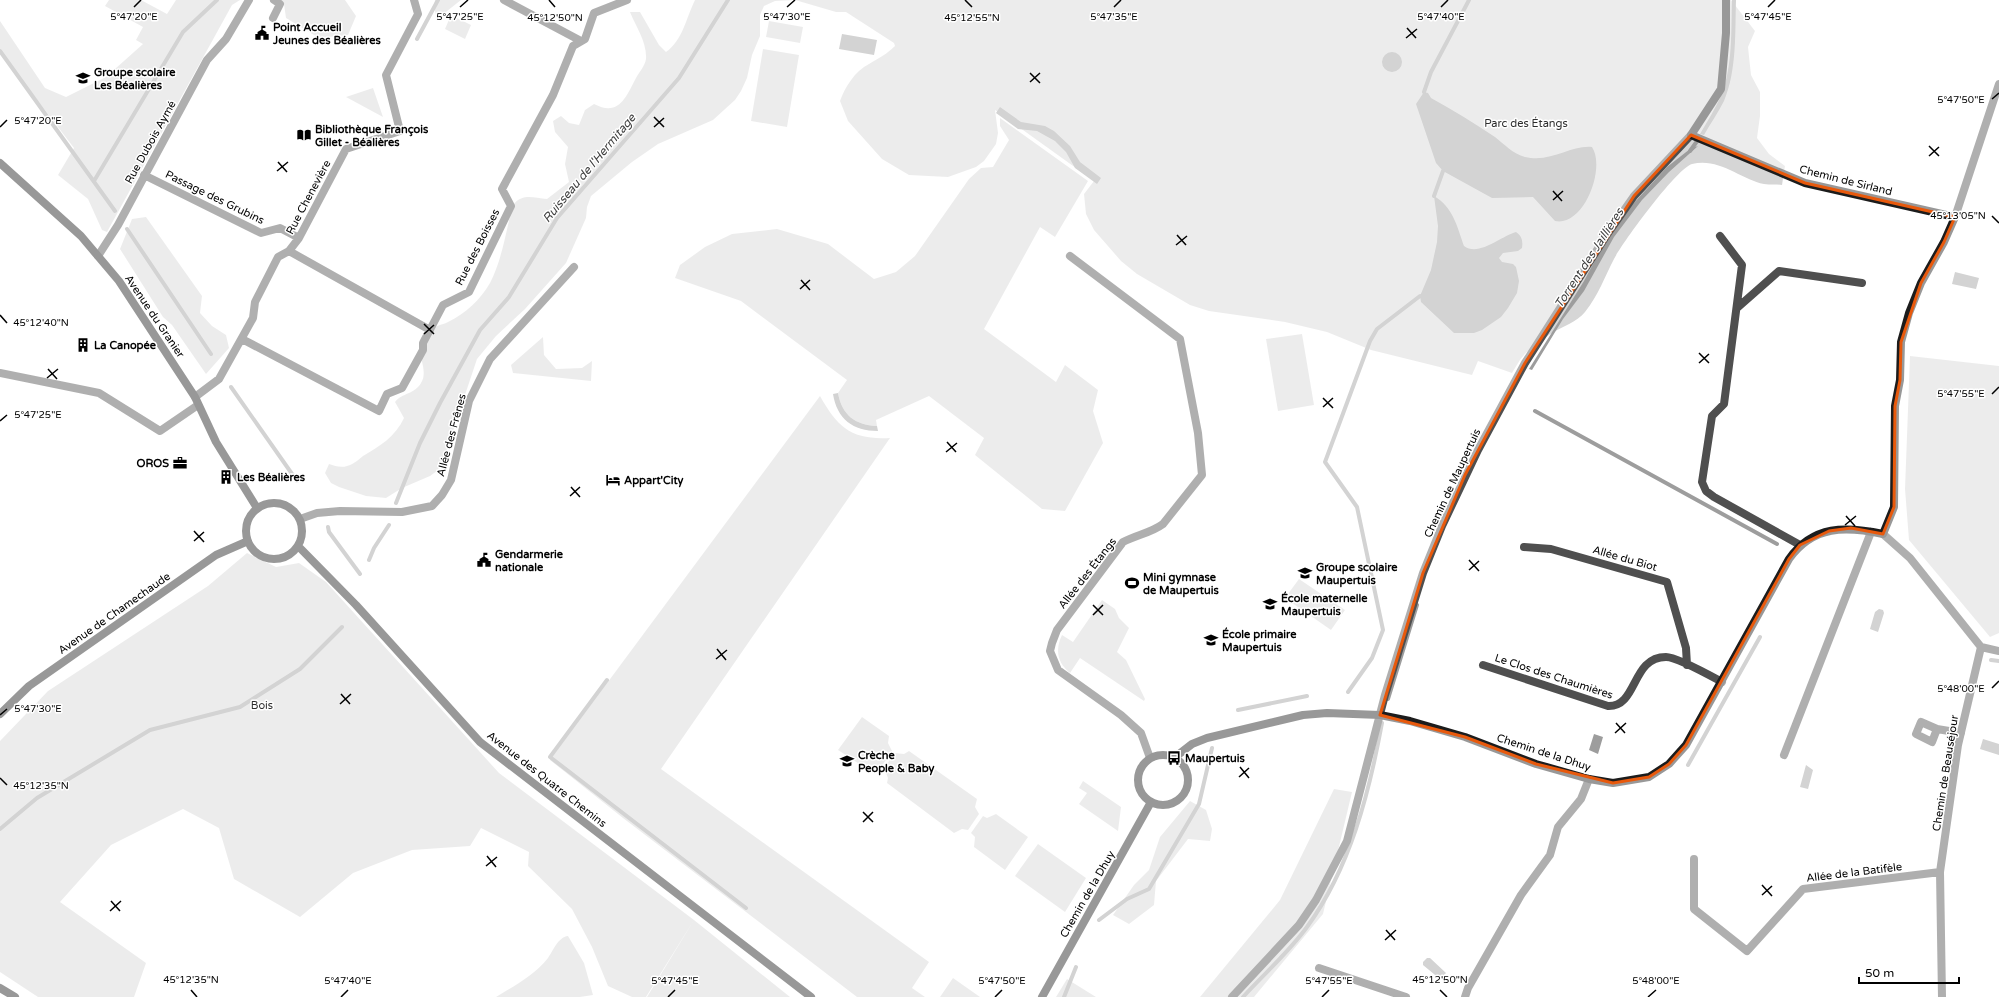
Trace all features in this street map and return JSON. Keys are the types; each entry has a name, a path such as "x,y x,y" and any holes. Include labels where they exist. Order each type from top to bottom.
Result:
{"street":[{"name":"Rue Dubois Aymé","path":"98,256 118,225 144,174 207,60 226,39 249,0"},
{"path":"273,18 280,4 274,0"},
{"name":"Rue Chenevière","path":"195,397 219,379 253,318 255,302 278,257 288,251 299,238 346,149 400,131 386,75 418,14 414,0"},
{"path":"504,0 581,42"},
{"name":"Rue des Boisses","path":"242,339 379,411 387,394 402,388 423,350 423,343 444,306 469,292 511,206 502,189 553,96 573,46 585,39 594,13 627,0"},
{"name":"Chemin de Maupertuis","path":"1232,997 1299,925 1319,893 1346,841 1385,695 1423,573 1442,526 1481,444 1525,364 1606,236 1634,196 1692,136 1721,89 1726,33 1726,0"},
{"path":"1999,84 1955,217 1944,242 1921,283 1909,313 1901,342 1900,377 1895,406 1894,507 1883,534 1910,558 1981,647 1999,651"},
{"name":"Chemin de Sirland","path":"1692,136 1806,183 1955,217"},
{"name":"Avenue du Granier","path":"0,163 81,236 119,281 195,397 216,442 257,508"},
{"name":"Passage des Grubins","path":"144,174 261,233 280,228 299,238"},
{"path":"1720,236 1742,265 1724,404 1712,416 1702,482 1706,491 1714,497 1800,545"},
{"path":"288,251 430,330"},
{"name":"Allée des Étangs","path":"1070,256 1180,339 1198,434 1202,475 1164,524 1155,530 1135,535 1123,542 1057,630 1050,651 1058,670 1121,715 1141,733 1150,758"},
{"name":"Allée des Frênes","path":"300,519 317,513 340,511 402,512 432,506 442,495 451,480 469,401 490,360 574,267"},
{"path":"1737,308 1779,271 1862,283"},
{"path":"0,373 99,393 160,431 198,405"},
{"path":"269,503 281,504 292,510 300,519 302,535 298,546 288,555 275,559 262,556 251,548 248,542 246,527 248,520 257,508 269,503"},
{"name":"Chemin de la Dhuy","path":"1174,758 1192,744 1207,738 1303,715 1380,715 1424,725 1465,737 1536,764 1589,778 1613,783 1649,777 1669,764 1686,745 1789,559 1800,545 1829,531 1851,528 1883,534"},
{"path":"1784,755 1871,532"},
{"name":"Avenue de Chamechaude","path":"0,714 29,686 216,555 248,542"},
{"name":"Avenue des Quatre Chemins","path":"298,546 356,605 480,742 811,997"},
{"name":"Allée du Biot","path":"1524,547 1551,549 1667,582 1686,648 1687,665"},
{"name":"Chemin de Beauséjour","path":"1942,997 1940,872 1961,733 1981,647"},
{"name":"Le Clos des Chaumières","path":"1483,665 1608,706 1617,707 1623,702 1645,665 1653,659 1668,657 1687,665"},
{"path":"1687,665 1722,682"},
{"path":"1937,729 1961,733"},
{"path":"1165,754 1174,758 1184,767 1187,775 1187,784 1184,793 1178,800 1170,804 1160,805 1151,802 1144,797 1140,789 1138,781 1139,772 1150,758 1165,754"},
{"path":"1465,997 1468,988 1521,895 1550,855 1558,827 1581,799 1589,778"},
{"name":"Chemin de la Dhuy","path":"1042,997 1151,802"},
{"name":"Allée de la Batifèle","path":"1694,859 1694,909 1747,951 1803,890 1940,872"},
{"path":"1319,968 1406,997"},
{"path":"0,988 15,997"}],"highlighted area":[{"path":"1691,135 1805,183 1955,217 1944,242 1921,283 1901,342 1900,380 1895,406 1894,507 1883,534 1851,528 1829,531 1800,545 1789,559 1686,745 1669,764 1649,777 1613,783 1536,764 1465,737 1380,715 1423,573 1465,475 1525,363 1634,196"}],"green space":[{"path":"109,0 141,0 167,14 176,0 240,0 232,5 107,232 102,230 88,199 58,175 74,148 0,51 0,21 45,88 66,97 106,77 143,44 136,40 143,27 105,6"},
{"path":"279,0 345,0 356,16 348,35 319,38 286,18 284,4"},
{"path":"435,0 461,0 437,19 434,7"},
{"path":"695,0 795,0 775,1 764,6 760,15 760,36 752,55 747,78 735,100 713,120 658,144 632,162 591,196 587,207 586,218 566,263 525,309 496,336 477,359 443,461 437,471 430,476 402,488 386,498 366,496 331,483 325,473 329,464 342,467 356,462 392,436 400,425 404,418 395,402 418,387 423,378 424,372 419,347 422,336 431,329 448,322 472,306 486,289 499,262 512,206 521,198 525,197 547,199 569,182 565,164 568,147 555,132 553,121 561,116 569,123 579,125 585,110 594,104 610,108 616,106 621,103 629,92 646,59 643,41 630,12 640,12 659,45 666,52 672,47 684,28"},
{"name":"Parc des Étangs","path":"795,0 1731,0 1755,31 1748,47 1751,75 1760,92 1760,116 1757,138 1769,154 1785,166 1782,185 1764,184 1711,163 1692,164 1675,178 1663,191 1619,250 1594,299 1582,315 1550,334 1536,347 1527,352 1512,373 1478,361 1472,375 1371,350 1327,332 1285,322 1209,311 1190,305 1137,274 1121,261 1094,230 1086,214 1084,194 1094,181 995,110 998,133 996,144 984,161 976,167 948,177 909,175 882,159 848,121 840,101 855,75 864,67 883,56 895,46 894,43 846,12 836,12"},
{"path":"451,15 471,25 465,39 445,29"},
{"path":"769,21 803,27 800,43 766,37"},
{"path":"763,49 799,55 787,127 751,121"},
{"path":"373,88 383,117 346,97"},
{"path":"1000,118 1088,181 1055,237 1040,227 984,329 1056,382 1065,365 1098,390 1093,411 1103,443 1065,511 1042,509 975,455 984,438 929,396 876,420 877,426 862,424 856,421 846,413 838,393 847,380 741,301 675,278 680,265 705,247 732,234 777,229 828,244 874,279 896,272 915,256 969,179 981,168 993,167 1009,140 1000,126"},
{"path":"146,217 202,296 200,313 212,326 226,335 229,348 206,374 172,325 163,317 120,249 132,219"},
{"path":"1302,334 1314,405 1278,411 1266,339"},
{"path":"543,337 544,355 556,369 582,368 592,361 591,381 513,373 511,365"},
{"path":"1910,356 1999,366 1999,633 1990,637 1909,540 1905,489"},
{"path":"820,396 833,416 848,430 866,437 890,438 661,769 929,962 912,988 925,997 857,997 623,818 550,760"},
{"name":"Bois","path":"247,553 276,567 299,563 326,582 499,773 694,920 646,997 632,997 608,986 592,947 572,909 528,866 529,852 481,828 470,846 412,850 353,873 300,917 234,879 219,828 183,809 111,845 60,902 146,963 134,997 38,997 0,972 0,741 48,691 208,586"},
{"path":"1299,579 1345,610 1331,630 1285,598"},
{"path":"1102,600 1115,609 1119,618 1129,628 1117,652 1126,660 1145,699 1144,701 1080,658 1070,673 1062,665 1058,656 1058,646 1062,635 1073,642"},
{"path":"862,717 889,736 888,743 892,751 881,767 871,766 867,769 838,750"},
{"path":"909,751 977,799 975,807 979,814 968,830 962,829 954,833 887,783 888,778 884,768 895,753 904,754"},
{"path":"1083,781 1121,807 1118,831 1079,804 1087,793 1079,788"},
{"path":"1334,789 1352,792 1323,914 1254,997 1200,997 1280,900"},
{"path":"1190,801 1206,810 1212,829 1210,841 1188,839 1156,881 1154,905 1129,924 1113,915 1134,885 1149,870 1160,837"},
{"path":"996,814 1028,837 1005,870 974,847 975,837 971,833 983,816 987,818"},
{"path":"1038,844 1086,878 1065,912 1015,876"},
{"path":"694,920 790,997 647,997"},
{"path":"568,936 584,963 593,995 580,997 496,997 524,980 537,970 548,958 561,939"},
{"path":"953,978 980,997 940,997"},
{"path":"1067,979 1096,997 1056,997"}],"shaded area":[{"path":"1732,0 1736,0 1735,38 1731,77 1724,101 1704,135 1700,134 1721,96 1728,73 1731,48"},
{"path":"842,34 877,40 874,55 839,49"},
{"path":"1392,52 1399,55 1402,62 1399,69 1392,72 1385,69 1382,62 1385,55"},
{"path":"1424,92 1428,93 1431,98 1495,137 1521,156 1544,158 1584,147 1592,147 1596,156 1596,168 1590,194 1583,206 1575,215 1565,220 1555,221 1533,197 1492,198 1443,171 1436,163 1416,104"},
{"path":"1000,107 1021,122 1045,126 1054,131 1070,146 1080,162 1101,178 1097,184 1075,168 1066,152 1055,141 1037,131 1018,129 996,113"},
{"path":"1698,146 1669,172 1642,200 1614,237 1584,291 1563,319 1532,370 1529,369 1584,281 1600,251 1632,205 1667,167 1690,149"},
{"path":"1434,196 1450,211 1464,246 1470,249 1490,245 1516,232 1522,239 1522,248 1518,251 1503,253 1499,258 1502,262 1513,264 1516,267 1519,281 1517,293 1501,317 1482,330 1474,333 1454,333 1421,302 1420,296 1431,270 1437,242 1438,226"},
{"path":"1955,272 1979,278 1976,289 1952,284"},
{"path":"838,393 846,413 862,424 877,426 878,431 861,429 854,426 842,417 835,403 833,394"},
{"path":"1879,609 1883,610 1884,613 1878,632 1870,629 1875,612"},
{"path":"1594,734 1603,737 1598,754 1589,750"},
{"path":"1983,739 1999,744 1999,755 1980,749"},
{"path":"1806,765 1813,770 1808,789 1800,787"},
{"path":"1427,958 1430,958 1446,973 1440,979 1423,965 1423,962"}],"waterway":[{"path":"94,181 183,32 217,0"},
{"path":"417,39 438,0"},
{"name":"Ruisseau de l'Hermitage","path":"396,503 420,443 480,330 509,297 557,218 679,78 728,0"},
{"path":"1424,92 1431,72 1469,0"},
{"path":"0,51 115,211"},
{"name":"Torrent des Jaillières","path":"1690,151 1700,137"},
{"path":"1434,196 1443,171"},
{"path":"127,229 211,354"},
{"path":"1348,692 1372,658 1383,630 1357,507 1325,462 1370,341 1377,329 1420,296"},
{"path":"231,387 297,481"},
{"path":"1535,411 1777,544"},
{"name":"Ruisseau de l'Hermitage","path":"369,560 374,548 389,525"},
{"path":"328,527 329,532 360,574"},
{"name":"Torrent des Jaillières","path":"1388,699 1417,605"},
{"name":"Ruisseau de l'Hermitage","path":"0,829 37,798 150,730 240,707 300,669 342,627"},
{"path":"1688,765 1760,637"},
{"path":"1991,660 1999,661"},
{"path":"607,680 550,757 746,908"},
{"path":"1238,710 1307,696"},
{"name":"Torrent des Jaillières","path":"1243,997 1300,937 1322,904 1335,880 1356,830 1371,777 1382,723"},
{"path":"1099,920 1127,899 1149,889 1199,804 1212,748"},
{"path":"1064,997 1076,967"}],"place":[{"name":"Point Accueil Jeunes des Béalières","path":"262,33"},
{"name":"Groupe scolaire Les Béalières","path":"83,78"},
{"name":"Bibliothèque François Gillet - Béalières","path":"304,135"},
{"name":"La Canopée","path":"83,345"},
{"name":"OROS","path":"180,463"},
{"name":"Les Béalières","path":"226,477"},
{"name":"Appart'City","path":"613,480"},
{"name":"Gendarmerie nationale","path":"484,560"},
{"name":"Groupe scolaire Maupertuis","path":"1305,573"},
{"name":"Mini gymnase de Maupertuis","path":"1132,583"},
{"name":"École maternelle Maupertuis","path":"1270,604"},
{"name":"École primaire Maupertuis","path":"1211,640"},
{"name":"Maupertuis","path":"1174,758"},
{"name":"Crèche People & Baby","path":"847,761"}]}
